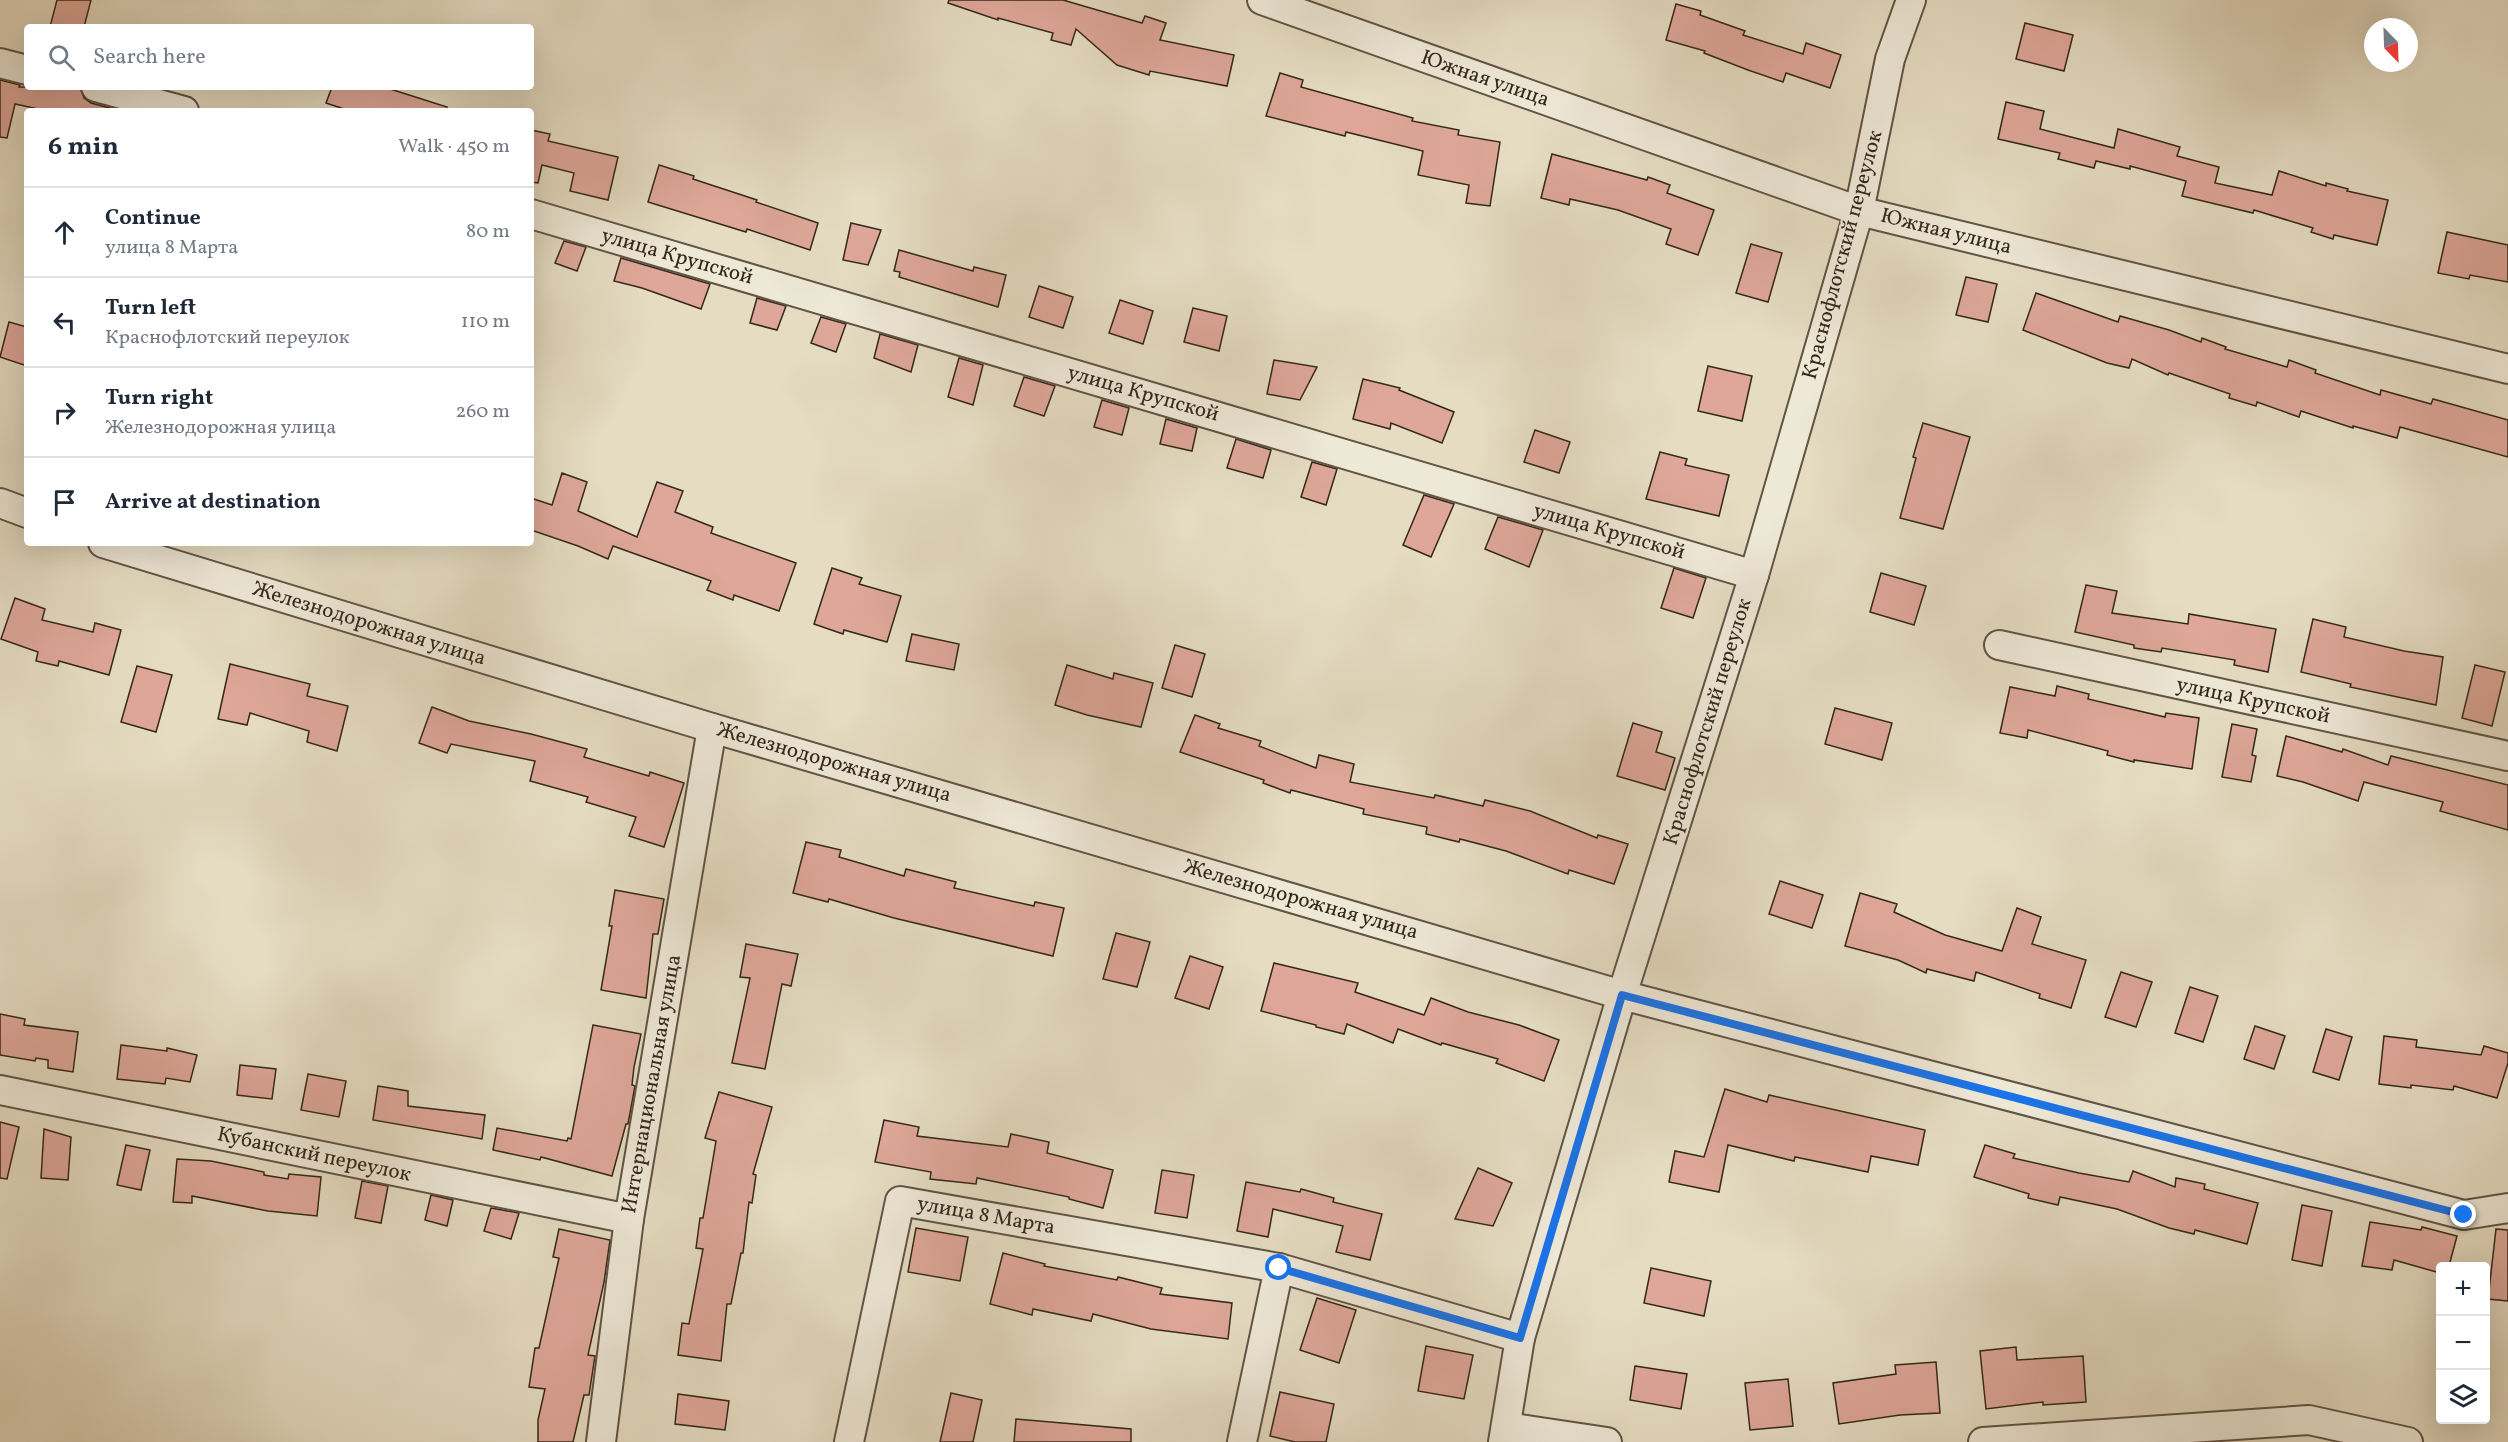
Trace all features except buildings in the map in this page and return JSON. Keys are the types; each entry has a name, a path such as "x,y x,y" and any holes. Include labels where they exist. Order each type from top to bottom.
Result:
{"street":[{"name":"Южная улица","path":"1262,0 1859,211 2508,369"},
{"name":"Краснофлотский переулок","path":"1504,1434 1520,1338 1622,995 1754,575 1859,211 1890,59 1911,0"},
{"path":"0,63 24,69"},
{"path":"107,90 173,108"},
{"name":"улица Крупской","path":"534,215 1754,575"},
{"path":"0,503 24,512"},
{"name":"Железнодорожная улица","path":"113,546 712,728 1622,995 2464,1215 2508,1208"},
{"name":"улица Крупской","path":"1999,645 2508,756"},
{"name":"Интернациональная улица","path":"601,1442 628,1219 712,728"},
{"name":"Кубанский переулок","path":"0,1090 628,1219"},
{"name":"улица 8 Марта","path":"849,1442 900,1201 1279,1268 1520,1338"},
{"path":"1242,1442 1279,1268"},
{"path":"1983,1442 2308,1420 2408,1442"},
{"path":"1504,1434 1607,1442"}],"route":[{"path":"1279,1268 1520,1338 1622,995 2464,1215"}]}
